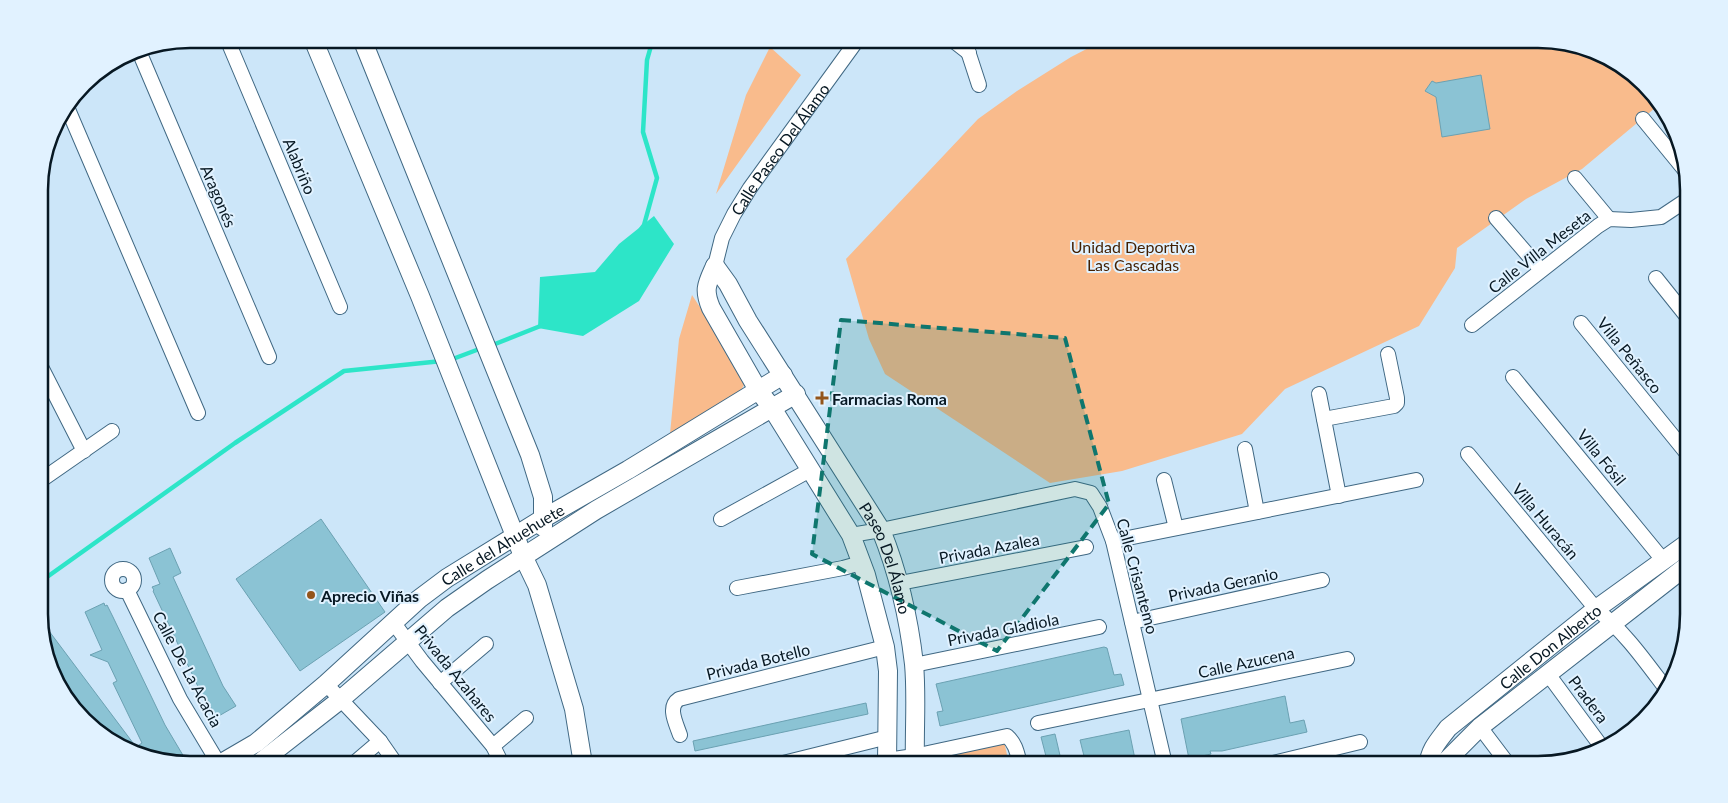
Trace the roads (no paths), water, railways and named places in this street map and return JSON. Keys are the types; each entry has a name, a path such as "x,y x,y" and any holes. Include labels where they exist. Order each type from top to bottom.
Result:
{"street":[{"name":"Alabriño","path":"231,48 340,307"},
{"path":"317,48 420,296 523,556 537,584 574,709 582,756"},
{"path":"366,48 530,456 544,497 544,518 537,584"},
{"name":"Calle Paseo Del Álamo","path":"758,390 722,329 706,296 706,286 715,266 722,238 734,214 750,188 851,48"},
{"path":"963,48 969,53"},
{"path":"967,48 979,85"},
{"name":"Aragonés","path":"141,56 269,357"},
{"path":"69,114 198,413"},
{"path":"1643,119 1677,161"},
{"path":"1575,178 1608,219"},
{"name":"Calle Villa Meseta","path":"1472,325 1608,219 1631,220 1661,217 1680,204"},
{"path":"1496,218 1542,270"},
{"path":"715,266 728,284 748,320 783,375"},
{"path":"1656,278 1680,308"},
{"name":"Villa Peñasco","path":"1581,323 1680,445"},
{"path":"1324,419 1394,406 1397,403 1388,354"},
{"name":"Calle del Ahuehuete","path":"233,756 256,742 326,684 419,599 447,578 783,375"},
{"name":"Paseo Del Álamo","path":"783,375 880,530 900,583 914,665 915,755"},
{"name":"Villa Fósil","path":"1513,377 1663,560"},
{"path":"48,378 84,451"},
{"name":"Paseo Del Álamo","path":"758,390 772,408 851,534 873,598 885,647 888,671 887,755"},
{"name":"Calle del Ahuehuete","path":"268,756 340,700 446,608 596,510 796,394"},
{"path":"1320,394 1339,496"},
{"path":"47,476 112,431"},
{"path":"1245,449 1257,512"},
{"name":"Villa Huracán","path":"1468,454 1596,609 1614,623 1629,639 1662,684"},
{"path":"721,520 810,470"},
{"path":"1164,480 1176,528"},
{"path":"1113,542 1416,480"},
{"name":"Calle Crisantemo","path":"851,534 880,530 1076,489 1091,493 1100,507 1113,542 1164,755"},
{"name":"Privada Azalea","path":"900,583 1086,547"},
{"name":"Calle Don Alberto","path":"1430,755 1448,728 1596,609 1680,548"},
{"path":"737,588 861,563"},
{"name":"Calle Don Alberto","path":"1453,755 1480,727 1680,574"},
{"name":"Privada Geranio","path":"1132,622 1322,580"},
{"name":"Calle De La Acacia","path":"127,590 180,698 214,756"},
{"name":"Privada Azahares","path":"393,622 493,746 498,756"},
{"name":"Privada Gladiola","path":"914,665 1100,627"},
{"path":"440,682 486,644"},
{"name":"Privada Botello","path":"680,735 672,708 674,702 679,699 885,647"},
{"name":"Calle Azucena","path":"1038,723 1347,659"},
{"name":"Pradera","path":"1548,674 1599,742"},
{"path":"326,684 380,742 390,756"},
{"name":"Privada Azahares","path":"493,746 526,718"},
{"path":"1480,727 1501,755"},
{"path":"932,755 1007,736 1013,741 1018,755"},
{"path":"812,756 888,737"},
{"path":"364,756 380,742"},
{"path":"1305,755 1360,742"}],"waterway":[{"path":"641,229 644,225 657,178 643,132 647,60 650,48"},
{"path":"490,346 543,325"},
{"path":"450,360 482,348"},
{"path":"47,577 235,443 344,371 442,361"}],"place":[{"name":"Farmacias Roma","path":"822,398"},
{"name":"Aprecio Viñas","path":"311,595"}],"park label":[{"name":"Unidad Deportiva Las Cascadas","path":"1133,255"}]}
